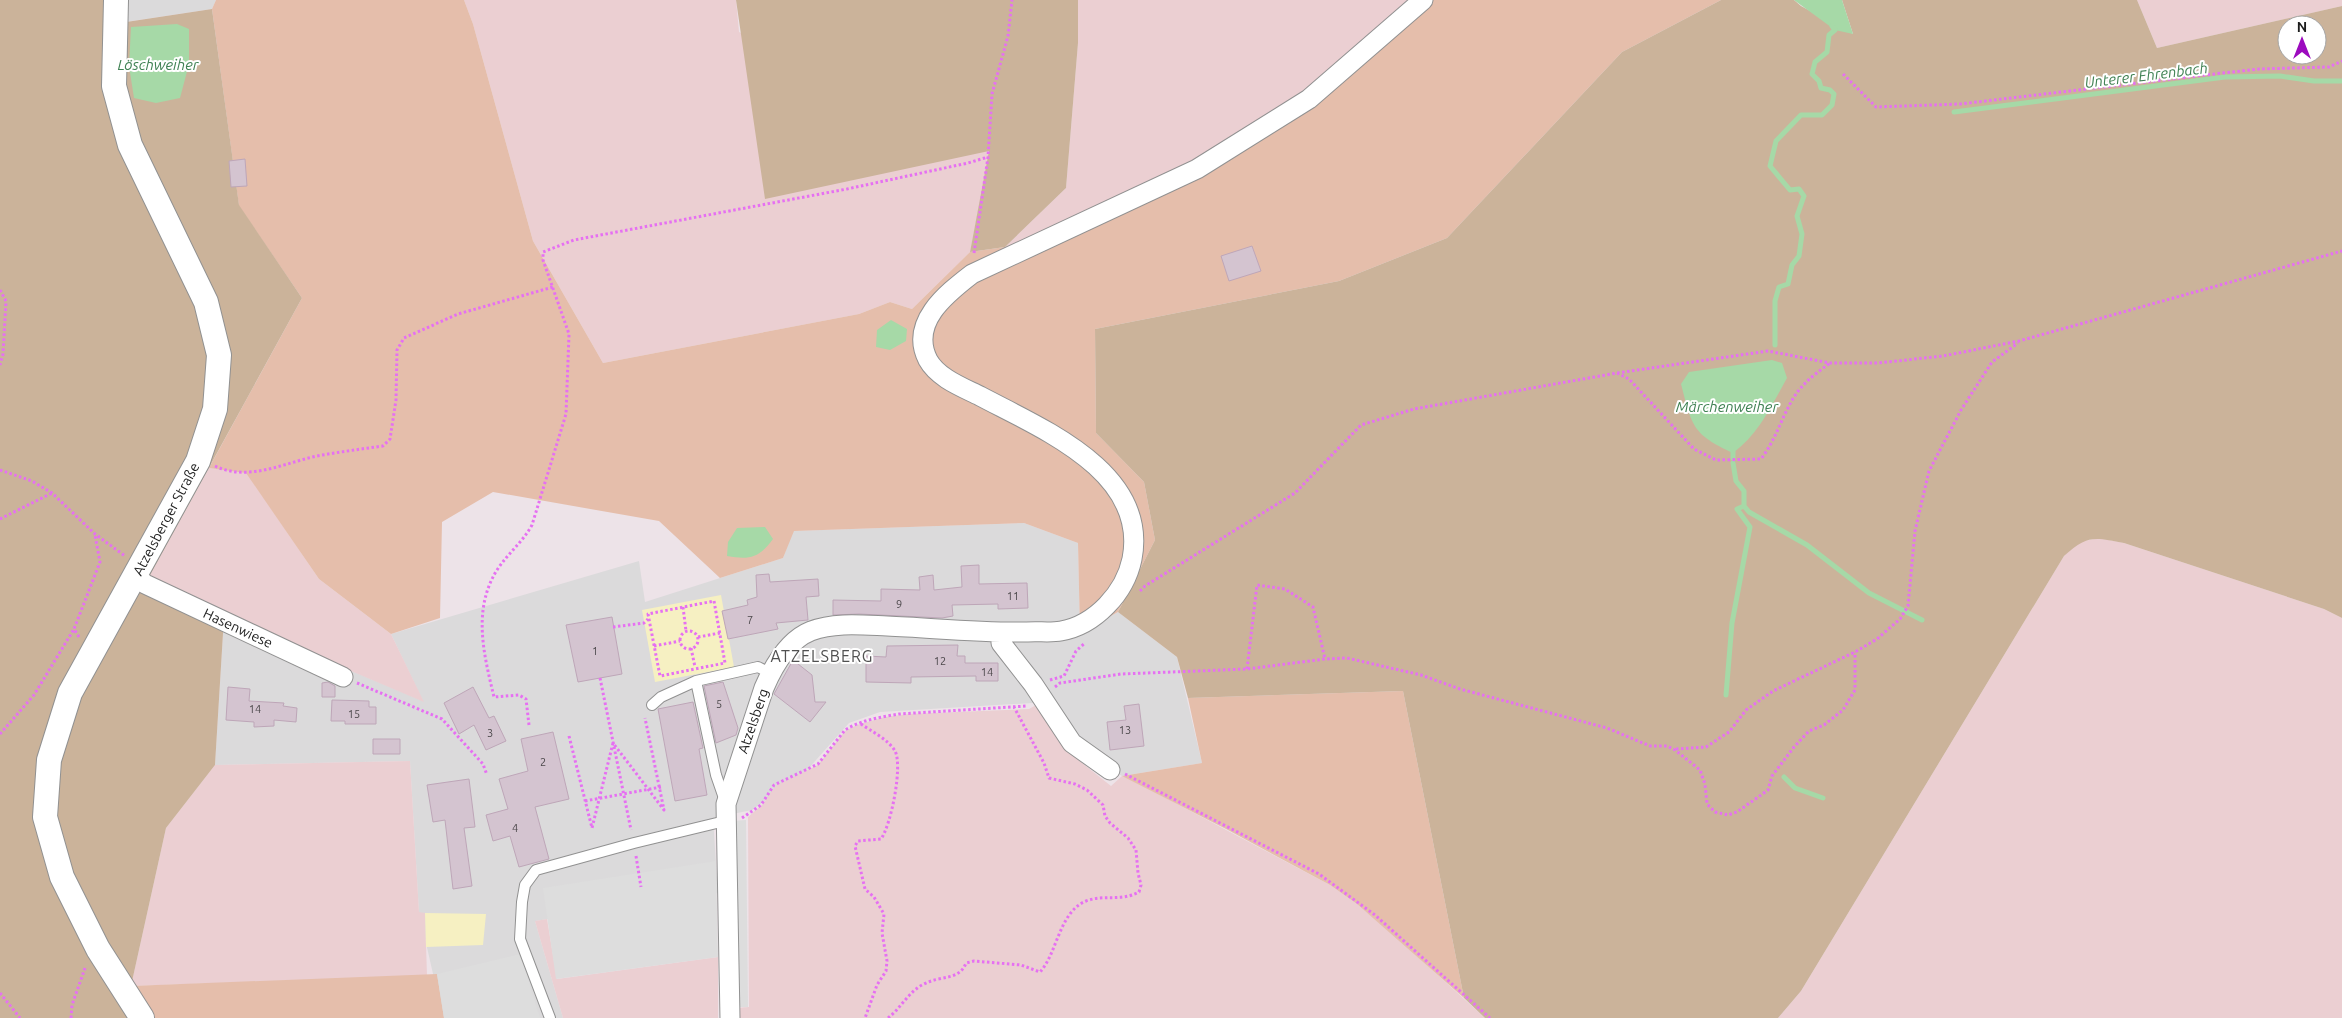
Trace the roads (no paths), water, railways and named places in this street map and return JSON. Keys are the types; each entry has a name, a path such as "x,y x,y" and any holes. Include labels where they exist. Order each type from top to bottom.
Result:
{"street":[{"name":"Atzelsberger Straße","path":"116,0 114,86 130,145 206,302 219,355 215,409 198,461 70,693 49,760 46,817 62,877 98,950 142,1018"},
{"name":"Atzelsberg","path":"730,1018 725,812 770,673 794,641 812,631 838,626 871,625 1000,632 1062,631 1093,618 1109,604 1127,576 1135,540 1132,519 1124,499 1113,482 1078,451 1014,414 943,377 928,360 923,341 926,322 943,296 972,274 1196,169 1309,99 1423,0"},
{"name":"Hasenwiese","path":"136,576 145,584 342,677"},
{"path":"1000,632 1001,643 1038,691 1072,743 1110,770"}],"lane":[{"path":"652,705 660,697 696,680 758,668 770,673"},
{"path":"550,1018 520,939 525,886 536,870 634,842 725,812 696,680"}],"water":[{"path":"1794,0 1842,0 1853,34 1835,30"},
{"name":"Löschweiher","path":"177,24 189,29 189,64 180,98 156,103 134,98 129,66 131,27"},
{"path":"891,320 907,329 906,341 890,350 876,347 877,330"},
{"name":"Märchenweiher","path":"1772,360 1782,363 1787,378 1770,409 1750,437 1733,453 1701,434 1691,419 1681,384 1689,372"},
{"path":"765,527 773,539 758,554 742,558 727,556 728,542 737,528"}],"waterway":[{"path":"1775,345 1775,301 1779,287 1788,284 1792,265 1799,256 1802,234 1797,216 1804,196 1799,189 1790,190 1770,166 1776,141 1801,115 1822,115 1832,105 1834,94 1830,90 1821,88 1819,81 1812,74 1815,62 1827,52 1829,35 1835,30 1832,26"},
{"name":"Unterer Ehrenbach","path":"1954,112 2225,77 2280,76 2314,81 2342,81"},
{"path":"1733,448 1733,458"},
{"path":"1733,463 1736,481 1744,491 1744,506 1749,512 1807,545 1869,593 1922,620"},
{"path":"1726,695 1732,623 1750,527 1737,509 1744,506"},
{"path":"1784,777 1795,788 1823,798"}],"district":[{"name":"ATZELSBERG","path":"822,656"}]}
